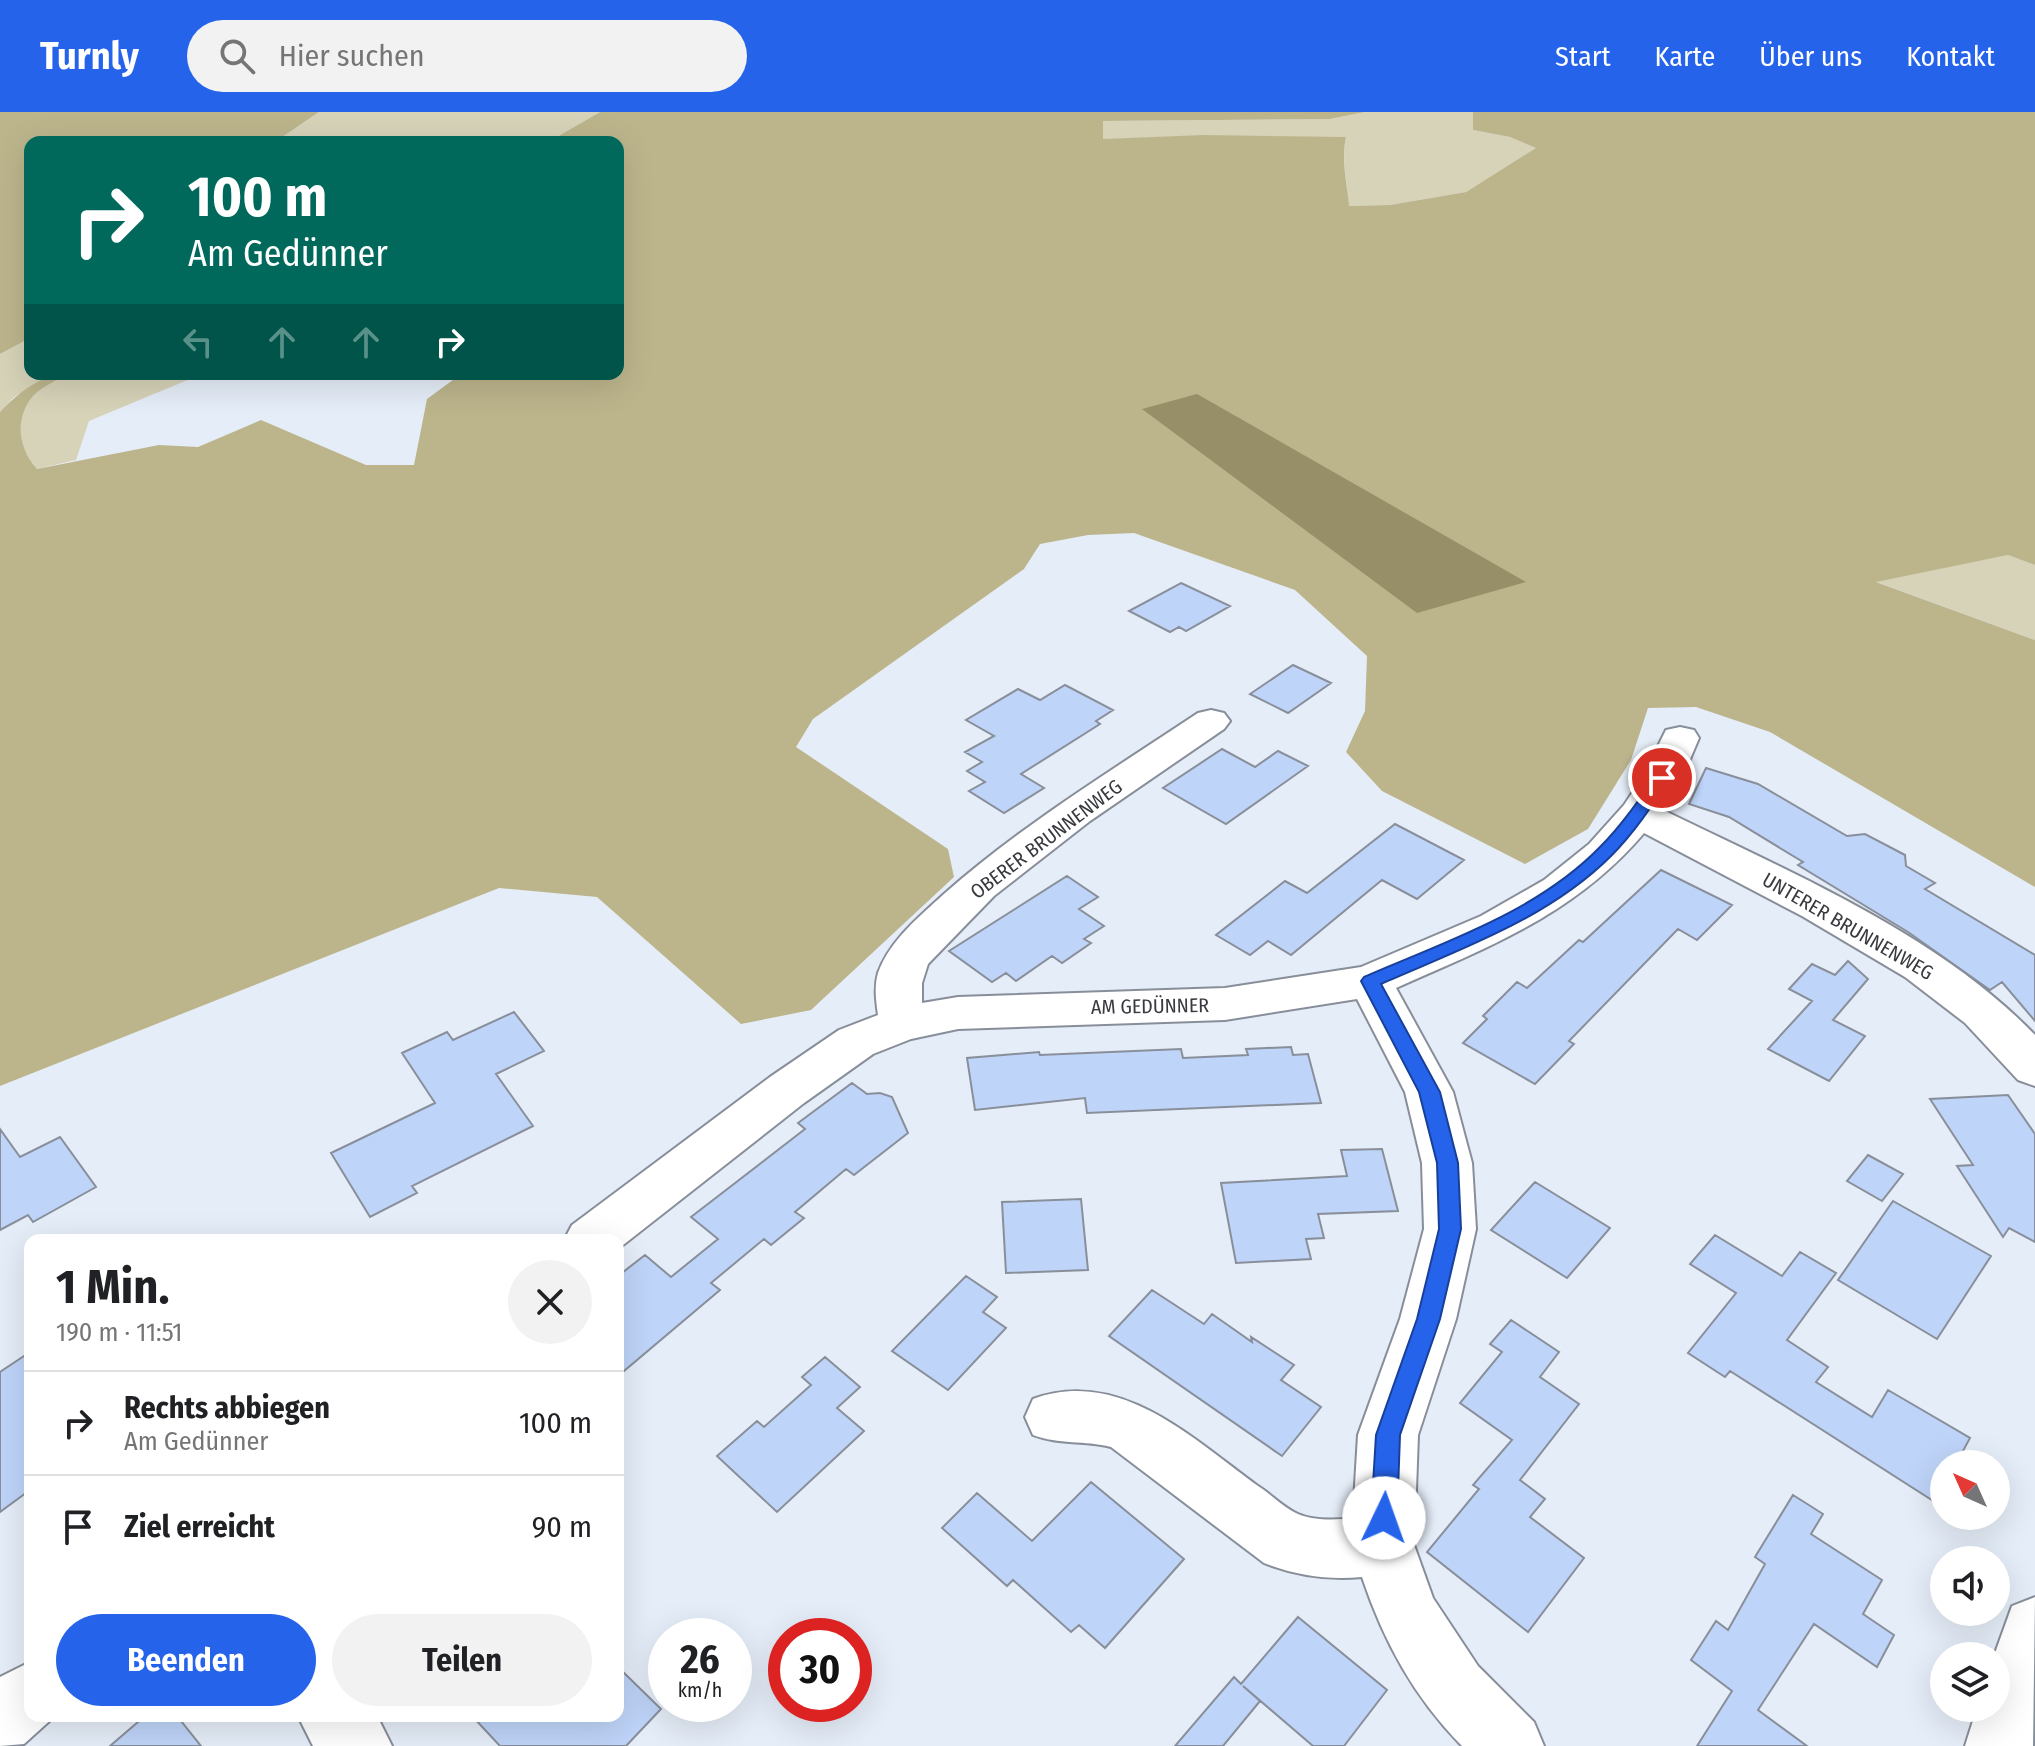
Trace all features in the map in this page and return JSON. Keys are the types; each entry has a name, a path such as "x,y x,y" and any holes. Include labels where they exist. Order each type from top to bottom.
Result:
{"street":[{"name":"OBERER BRUNNENWEG","path":"902,1024 898,992 902,971 918,943 971,893 1036,841 1211,721"},
{"name":"AM GEDÜNNER","path":"599,1234 856,1042 902,1024 958,1013 1225,1004 1370,981 1497,926 1559,890 1604,853 1638,814 1662,778 1680,738"},
{"name":"UNTERER BRUNNENWEG","path":"1638,814 1834,914 1935,975 1975,1003 2035,1068"},
{"path":"1370,981 1429,1092 1447,1163 1450,1229 1428,1319 1388,1435 1383,1545 1407,1615 1454,1690 1510,1746"},
{"path":"1054,1417 1080,1413 1107,1418 1131,1428 1286,1542 1333,1550 1383,1545"},
{"path":"1999,1746 2035,1629"},
{"path":"0,1720 24,1700"},
{"path":"337,1722 358,1746"}],"shaded area":[{"path":"0,112 319,112 284,136 24,136 24,341 0,354"},
{"path":"319,112 600,112 558,136 284,136"},
{"path":"600,112 1365,112 1330,119 1103,121 1103,139 1204,135 1346,137 1344,163 1349,206 1390,205 1466,192 1536,148 1510,137 1473,130 1473,112 2035,112 2035,565 2008,555 1876,582 2035,640 2035,887 1770,732 1696,707 1648,708 1631,760 1588,829 1525,864 1382,791 1346,752 1365,711 1367,656 1295,590 1134,533 1088,535 1040,544 1024,569 813,719 796,747 948,849 954,877 811,1010 741,1024 597,897 499,888 0,1086 0,412 39,381 57,380 33,396 22,418 23,445 37,469 159,445 198,447 261,420 366,465 414,465 427,399 453,380 624,380 624,136 558,136"},
{"path":"1365,112 1473,112 1473,130 1510,137 1537,148 1466,192 1390,205 1348,206 1344,163 1346,137 1102,139 1103,121 1330,119"},
{"path":"24,341 24,380 43,380 14,397 0,412 0,354"},
{"path":"57,380 188,380 89,421 76,460 37,469 26,453 20,427 25,409 42,389"},
{"path":"1197,394 1526,582 1417,613 1142,409"},
{"path":"2008,555 2035,565 2035,640 1874,581"}],"building":[{"path":"1181,583 1230,606 1186,631 1179,627 1170,632 1129,611"},
{"path":"1293,665 1331,683 1288,713 1250,694"},
{"path":"1065,685 1113,710 1096,721 1100,724 1021,774 1044,788 1004,813 969,791 985,782 967,771 982,762 965,752 994,736 966,720 1018,689 1040,700"},
{"path":"1222,749 1255,767 1278,751 1308,766 1226,824 1163,788"},
{"path":"1706,768 1758,784 1847,836 1865,834 1905,855 1906,866 1935,883 1925,889 2035,955 2035,1021 2002,982 1990,990 1908,932 1798,865 1803,862 1729,817 1689,804"},
{"path":"1395,824 1464,860 1417,899 1382,880 1291,955 1268,941 1250,955 1216,935 1285,881 1307,893"},
{"path":"1661,870 1732,905 1697,940 1678,929 1569,1041 1574,1044 1535,1084 1463,1043 1487,1019 1483,1016 1517,982 1527,988 1579,940 1583,942"},
{"path":"1067,876 1098,897 1079,909 1104,926 1084,939 1091,943 1062,963 1052,956 1016,981 1006,973 992,982 949,951"},
{"path":"1848,961 1868,979 1833,1020 1865,1036 1829,1081 1768,1049 1812,1001 1789,989 1812,964 1835,975"},
{"path":"514,1012 544,1051 496,1074 533,1126 412,1186 417,1193 370,1217 331,1153 435,1103 402,1053 447,1032 453,1040"},
{"path":"1291,1047 1293,1055 1308,1054 1321,1103 1087,1113 1085,1098 975,1110 967,1058 1039,1052 1040,1055 1181,1049 1183,1058 1248,1055 1246,1049"},
{"path":"852,1083 867,1094 880,1093 892,1097 908,1133 854,1175 846,1169 795,1212 804,1218 771,1245 764,1239 711,1283 720,1290 624,1371 624,1271 645,1255 671,1277 718,1239 691,1217 805,1129 798,1123"},
{"path":"2008,1095 2035,1134 2035,1242 2009,1228 2003,1237 1957,1166 1973,1165 1930,1099"},
{"path":"0,1129 20,1157 60,1137 96,1187 33,1222 28,1215 0,1230"},
{"path":"1382,1149 1398,1211 1318,1214 1324,1238 1306,1239 1311,1259 1236,1263 1221,1183 1347,1176 1341,1150"},
{"path":"1868,1155 1903,1174 1882,1201 1847,1181"},
{"path":"1535,1182 1610,1228 1567,1278 1491,1230"},
{"path":"1081,1199 1088,1270 1006,1273 1002,1202"},
{"path":"1893,1201 1991,1256 1937,1339 1838,1280"},
{"path":"1715,1235 1782,1276 1800,1252 1836,1273 1787,1340 1828,1367 1816,1382 1872,1417 1888,1390 1970,1438 1964,1450 1930,1450 1930,1499 1730,1371 1725,1377 1688,1353 1736,1293 1690,1264"},
{"path":"966,1276 997,1297 983,1312 1006,1328 948,1390 892,1351"},
{"path":"1152,1290 1204,1324 1212,1314 1252,1342 1251,1337 1294,1365 1281,1380 1321,1407 1282,1456 1109,1336"},
{"path":"1511,1320 1559,1352 1540,1377 1579,1404 1520,1480 1545,1499 1530,1517 1584,1558 1528,1632 1427,1552 1479,1489 1473,1485 1512,1440 1460,1403 1502,1352 1490,1344"},
{"path":"24,1356 24,1494 0,1512 0,1372"},
{"path":"825,1357 860,1387 837,1408 864,1431 777,1512 717,1456 757,1421 764,1427 811,1385 802,1377"},
{"path":"1091,1482 1184,1559 1105,1648 1079,1625 1071,1632 1013,1580 1007,1586 942,1528 977,1493 1032,1541"},
{"path":"1793,1495 1823,1514 1811,1534 1882,1580 1863,1614 1894,1635 1877,1667 1814,1624 1758,1710 1807,1746 1697,1746 1732,1691 1691,1660 1716,1621 1728,1630 1765,1564 1755,1557"},
{"path":"1298,1617 1387,1690 1344,1746 1313,1746 1243,1686 1260,1701 1223,1746 1175,1746 1234,1677 1241,1684"},
{"path":"624,1673 648,1696 649,1722 626,1746 500,1746 478,1722 624,1722"},
{"path":"138,1722 182,1722 201,1746 110,1746"}],"route":[{"path":"1384,1518 1388,1435 1428,1319 1450,1229 1447,1163 1429,1092 1370,981 1497,926 1559,890 1604,853 1638,814 1662,778"}]}
